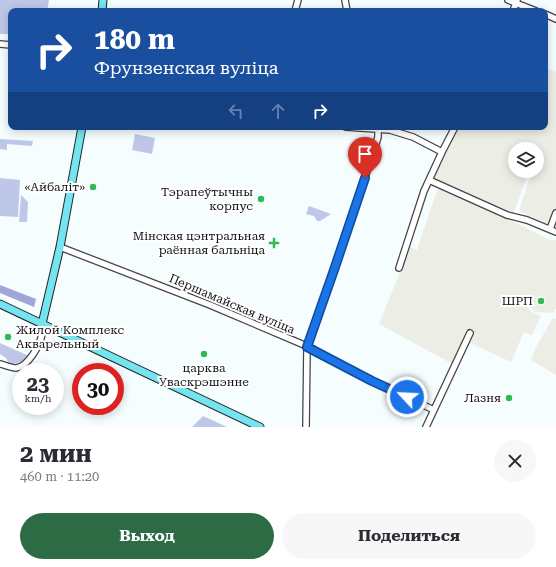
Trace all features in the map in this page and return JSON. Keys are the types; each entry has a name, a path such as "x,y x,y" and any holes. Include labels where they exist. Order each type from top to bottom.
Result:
{"main road":[{"path":"42,324 60,247 81,130"},
{"path":"0,304 260,427"}],"street":[{"path":"508,0 517,2 530,8"},
{"path":"306,427 307,347 374,150 378,137 378,130"},
{"path":"390,130 408,136 442,152"},
{"path":"399,268 418,206 453,130"},
{"path":"429,180 507,215 527,220 556,232"},
{"path":"550,229 556,213"},
{"name":"Першамайская вуліца","path":"60,247 210,305 307,347 372,381 434,410"},
{"path":"0,364 17,368 24,365 36,347 42,334 42,324"},
{"path":"426,427 470,333"}],"shaded area":[{"path":"0,0 49,0 48,8 8,8 8,34 0,34"},
{"path":"548,69 556,72 556,209 550,225 519,211 530,178 544,178 544,142 508,142 508,178 526,178 512,221 550,240 556,240 556,309 553,313 535,312 531,308 530,297 526,303 530,311 541,316 532,335 524,332 511,362 470,343 458,367 379,324 410,247 417,250 440,182 433,178 457,130 548,130"},
{"path":"135,134 155,138 152,154 132,150"},
{"path":"0,139 33,141 32,146 7,144 7,150 0,149"},
{"path":"0,178 20,180 18,217 0,216"},
{"path":"21,195 28,202 27,222 19,222"},
{"path":"309,206 331,214 320,221 317,221 314,216 306,214"},
{"path":"0,285 36,299 34,307 0,293"},
{"path":"553,318 556,319 556,375 531,360 536,347"},
{"path":"0,343 29,356 21,362 12,363 10,365 6,358 0,354"},
{"path":"203,416 227,427 192,427"}],"place":[{"name":"«Айбаліт»","path":"93,187"},
{"name":"Тэрапеўтычны корпус","path":"261,199"},
{"name":"Мінская цэнтральная раённая бальніца","path":"274,243"},
{"name":"ШРП","path":"541,301"},
{"name":"Жилой Комплекс Акварельный","path":"8,337"},
{"name":"царква Уваскрэшэнне","path":"204,354"},
{"name":"Лазня","path":"509,398"}],"route":[{"path":"365,178 307,347 372,381 407,397"}]}
